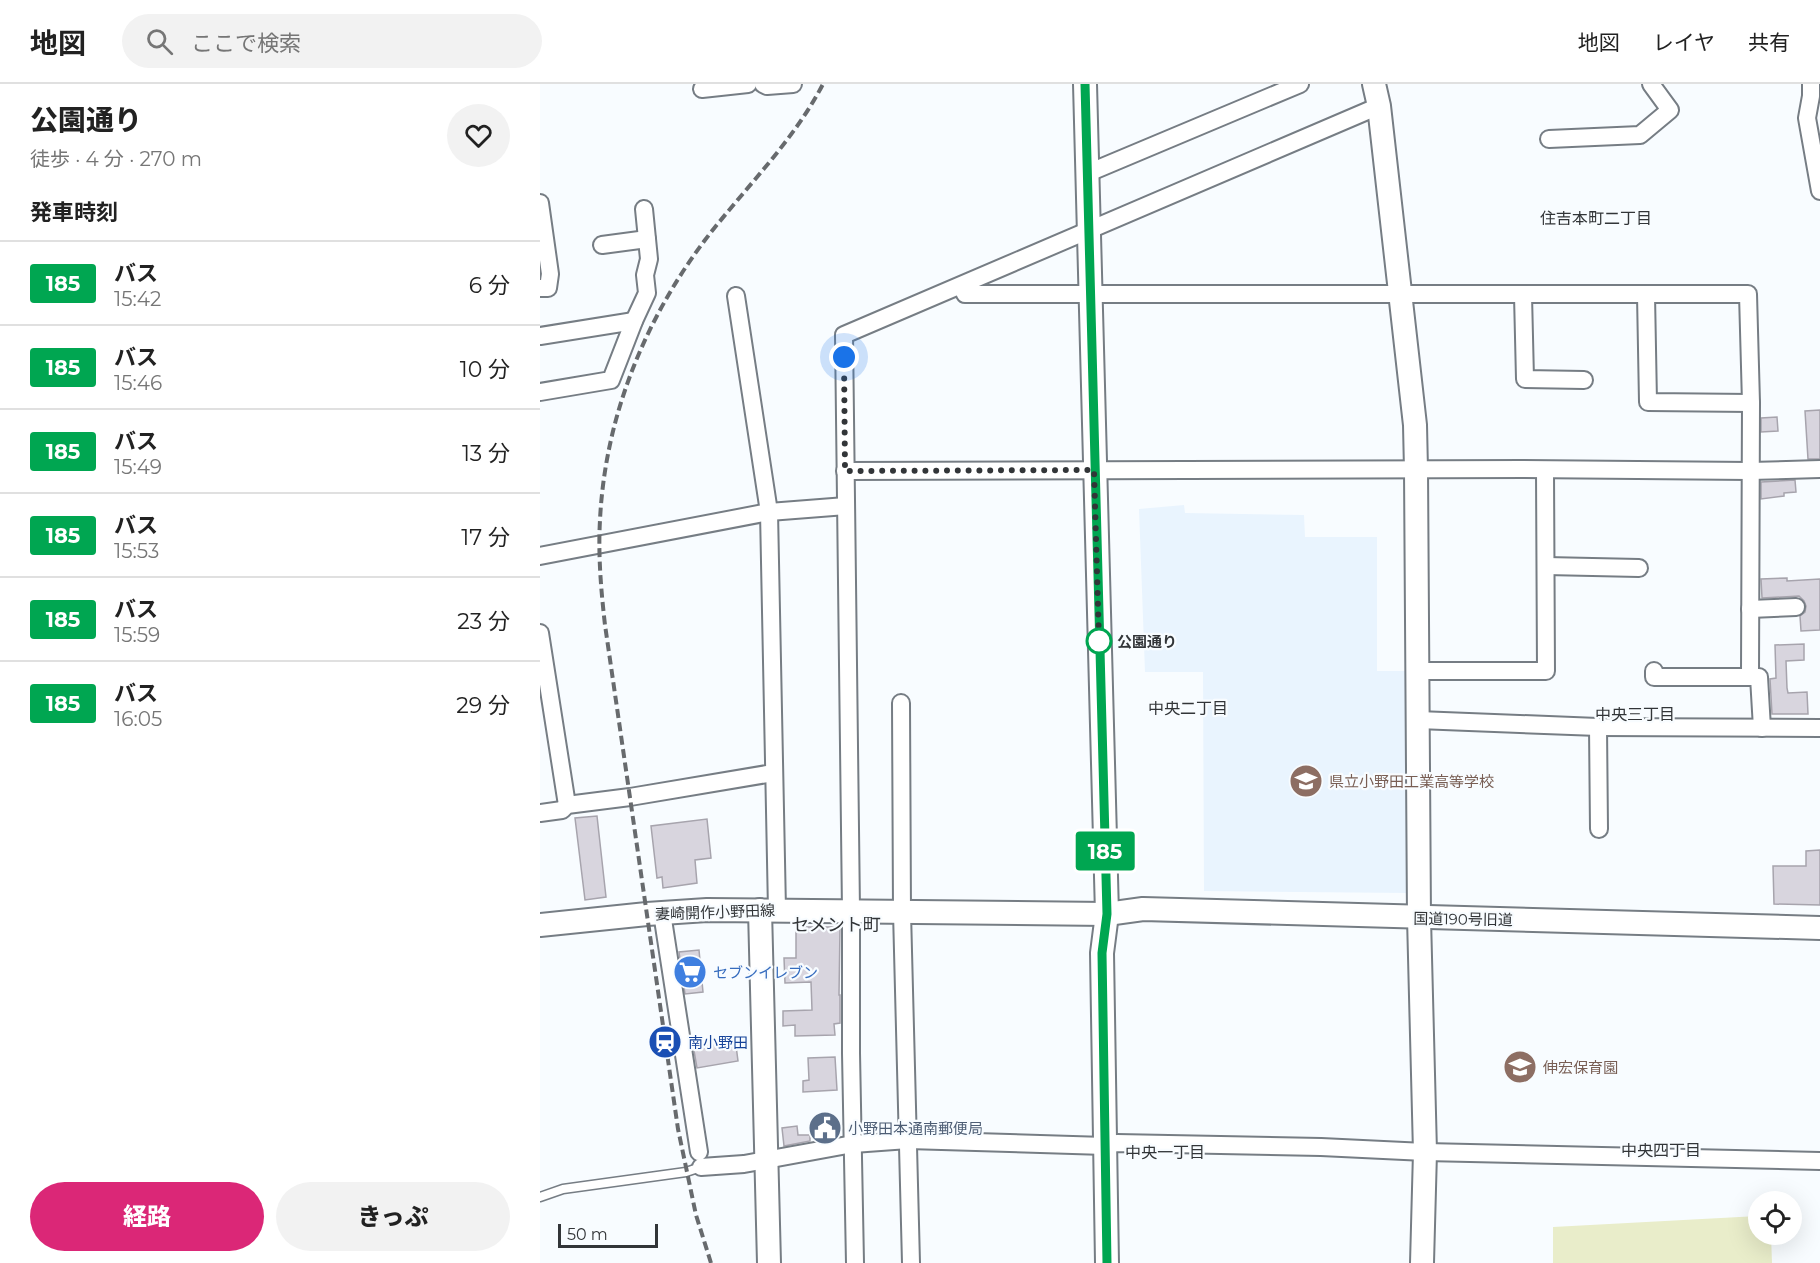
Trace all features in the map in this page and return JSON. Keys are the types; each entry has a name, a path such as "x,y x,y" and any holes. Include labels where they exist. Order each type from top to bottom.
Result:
{"street":[{"path":"702,89 748,84"},
{"path":"763,84 767,86 793,84"},
{"path":"1085,84 1107,914 1102,953 1107,1263"},
{"path":"1088,173 1300,84"},
{"path":"1374,84 1379,106 1414,415 1419,918 1425,1152 1422,1263"},
{"path":"1549,139 1640,135 1670,110 1652,84"},
{"path":"1811,84 1807,118 1820,191"},
{"path":"855,1263 844,335 1379,106"},
{"path":"540,203 550,274 548,288 540,288"},
{"path":"540,392 611,380 647,293 645,275 649,259 644,209"},
{"path":"602,245 647,239"},
{"path":"961,286 965,294 1748,294 1751,403 1750,676"},
{"path":"1523,295 1525,379 1584,380"},
{"path":"1646,295 1648,402 1751,403"},
{"path":"736,296 769,512 773,773 768,910 765,1160 769,1263"},
{"path":"540,336 634,321"},
{"path":"845,471 1750,471 1820,469"},
{"path":"1418,671 1546,670 1545,470"},
{"path":"540,556 769,512 846,506"},
{"path":"1546,566 1639,568"},
{"path":"1750,609 1796,607"},
{"path":"540,633 567,804"},
{"path":"1654,671 1654,677 1759,677 1762,728"},
{"path":"901,703 902,912 911,1263"},
{"path":"1418,720 1598,727 1820,728"},
{"path":"1598,727 1599,829"},
{"path":"540,813 562,810 567,804 630,797 773,773"},
{"name":"国道190号旧道","path":"1107,914 1143,909 1820,928"},
{"name":"妻崎開作小野田線","path":"540,925 707,910 1107,914"},
{"path":"662,913 700,1160 744,1164 853,1144 908,1140 1106,1146 1128,1143 1321,1147 1425,1152 1820,1161"}],"lane":[{"path":"540,1197 563,1189 687,1172 700,1160"}],"shaded area":[{"name":"県立小野田工業高等学校","path":"1184,505 1185,513 1304,515 1305,537 1377,537 1377,671 1408,671 1408,893 1204,891 1203,672 1145,672 1139,509"}],"green space":[{"path":"1748,1217 1748,1245 1771,1245 1772,1263 1553,1263 1553,1227"}],"building":[{"path":"1820,410 1820,459 1808,459 1805,411"},
{"path":"1777,417 1778,431 1761,432 1761,418"},
{"path":"1795,480 1796,492 1761,499 1761,482"},
{"path":"1787,578 1787,581 1820,579 1820,630 1801,631 1800,616 1805,612 1806,606 1799,596 1762,598 1761,579"},
{"path":"1804,644 1804,660 1786,661 1787,688 1788,693 1807,692 1808,714 1772,714 1770,679 1776,678 1775,645"},
{"path":"597,816 606,897 585,900 575,818"},
{"path":"707,819 711,858 695,860 697,883 663,888 662,877 657,878 651,826"},
{"path":"1820,850 1820,905 1774,904 1773,866 1806,866 1806,851"},
{"path":"796,927 840,927 840,1023 834,1024 835,1035 795,1036 795,1025 783,1026 783,1011 812,1010 811,982 785,983 784,958 796,958"},
{"name":"セブンイレブン","path":"699,950 703,992 685,994 679,952"},
{"path":"735,1038 738,1061 697,1068 693,1045"},
{"path":"835,1057 837,1090 803,1092 803,1081 809,1080 808,1058"},
{"path":"797,1126 798,1135 810,1135 810,1141 784,1146 782,1128"}],"railway":[{"path":"711,1263 696,1215 678,1129 605,625 599,546 603,482 619,408 646,337 664,304 683,271 705,240 783,145 823,84"}],"bus line":[{"name":"185","path":"1085,84 1107,914 1102,953 1107,1263"}],"place":[{"name":"公園通り","path":"1099,641"},
{"name":"県立小野田工業高等学校","path":"1306,781"},
{"name":"セブンイレブン","path":"690,972"},
{"name":"南小野田","path":"665,1042"},
{"name":"伸宏保育園","path":"1520,1067"},
{"name":"小野田本通南郵便局","path":"825,1128"}],"district":[{"name":"住吉本町二丁目","path":"1596,218"},
{"name":"中央二丁目","path":"1188,708"},
{"name":"中央三丁目","path":"1635,714"},
{"name":"セメント町","path":"836,925"},
{"name":"中央四丁目","path":"1661,1150"},
{"name":"中央一丁目","path":"1165,1152"}],"route":[{"path":"844,357 845,471 1094,470 1099,641"}]}
